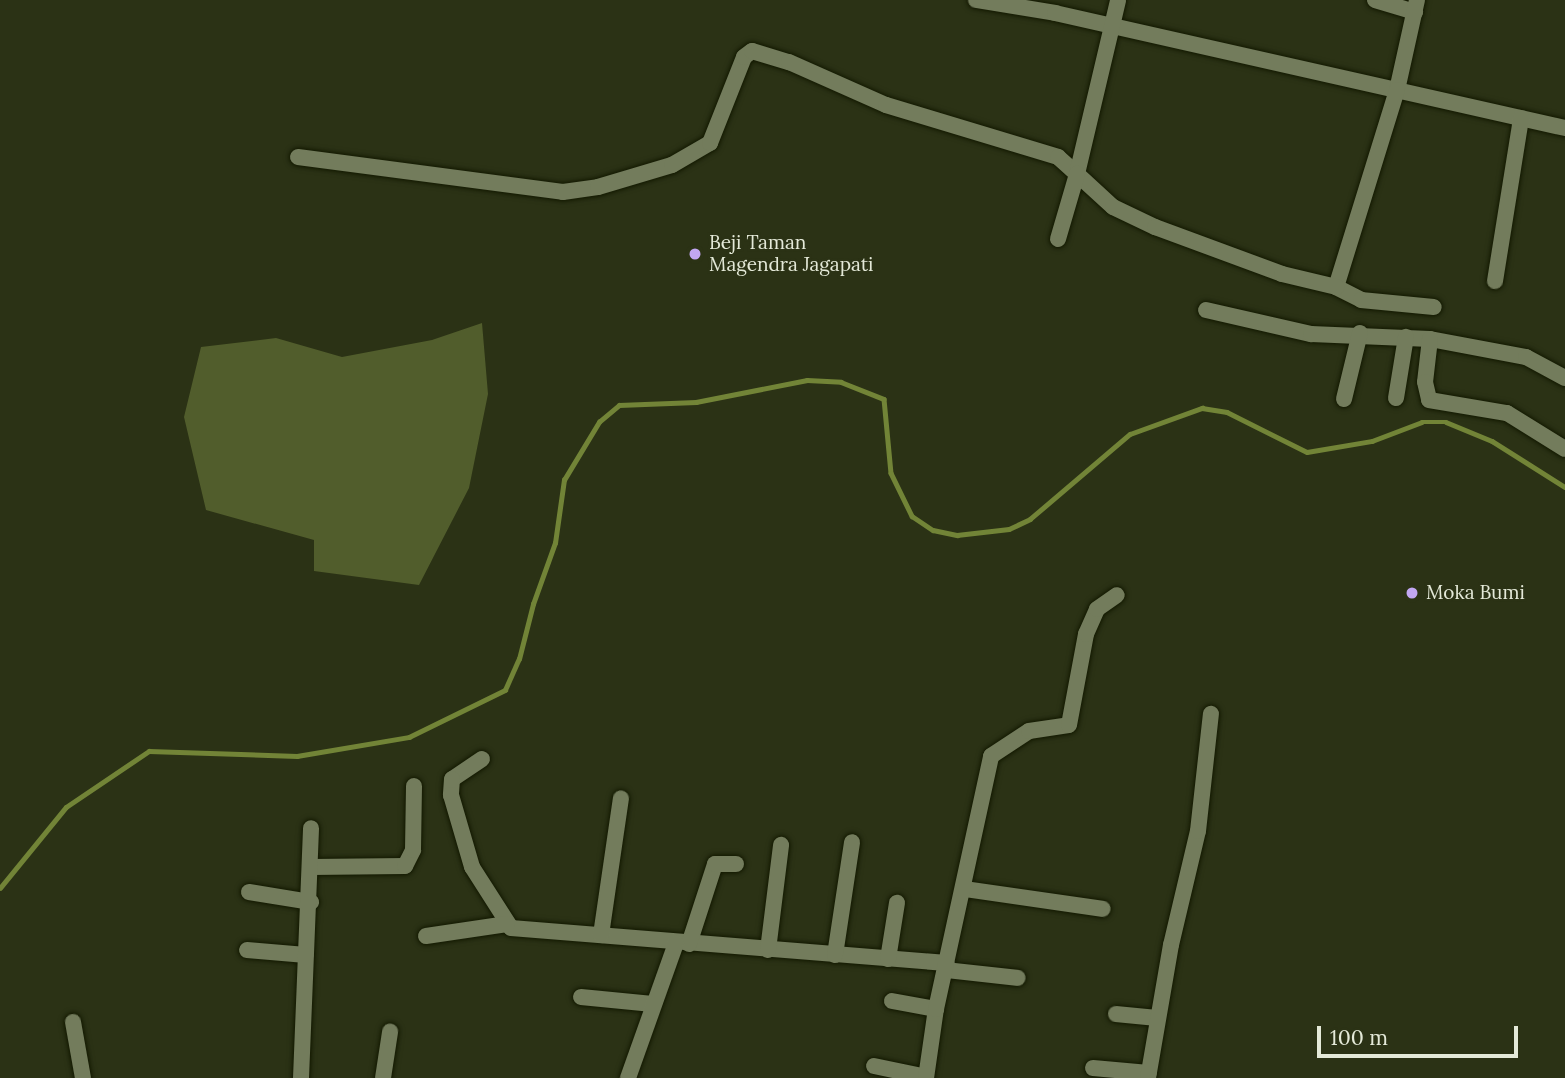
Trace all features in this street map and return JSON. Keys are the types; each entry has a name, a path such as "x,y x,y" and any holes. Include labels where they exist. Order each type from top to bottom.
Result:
{"street":[{"path":"976,0 1114,26 1565,128"},
{"path":"1058,239 1077,174 1118,0"},
{"path":"1336,287 1397,90 1416,6 1375,0"},
{"path":"298,158 563,192 598,187 672,165 710,143 744,57 752,51 789,62 886,105 1058,157 1113,208 1155,227 1269,270 1336,287 1361,300 1434,307"},
{"path":"1495,281 1521,118"},
{"path":"1206,310 1311,334 1360,333 1430,339 1526,357 1565,378"},
{"path":"1344,399 1360,333"},
{"path":"1396,398 1406,337"},
{"path":"1430,339 1425,382 1429,400 1507,413 1565,449"},
{"path":"874,1066 926,1078 936,1009 965,889 991,756 1029,731 1069,725 1086,634 1097,609 1116,595"},
{"path":"1093,1068 1149,1076 1157,1018 1198,831 1211,714"},
{"path":"482,759 452,779 456,807 472,867 507,925 514,930 888,959 1018,978"},
{"path":"311,867 405,866 413,850 414,786"},
{"path":"601,935 621,798"},
{"path":"301,1078 311,902 311,828"},
{"path":"835,955 852,842"},
{"path":"768,950 781,845"},
{"path":"628,1078 653,1004 715,863 736,864"},
{"path":"965,889 1103,909"},
{"path":"248,892 311,902"},
{"path":"888,959 897,903"},
{"path":"426,936 507,925"},
{"path":"247,950 306,954"},
{"path":"581,997 653,1004"},
{"path":"892,1002 936,1009"},
{"path":"1116,1014 1157,1018"},
{"path":"73,1022 83,1078"},
{"path":"383,1078 390,1032"}],"green space":[{"path":"482,323 488,394 469,488 419,585 314,571 314,540 206,510 184,417 201,347 276,338 342,357 432,340"}],"waterway":[{"path":"0,888 66,807 149,751 297,756 409,737 505,690 519,659 533,604 555,543 564,480 599,422 619,405 696,402 807,380 841,382 884,399 891,473 912,516 933,530 957,535 1009,529 1030,519 1130,434 1202,408 1227,412 1307,452 1372,441 1422,422 1446,422 1492,441 1565,487"}],"place":[{"name":"Beji Taman Magendra Jagapati","path":"695,254"},
{"name":"Moka Bumi","path":"1412,593"}]}
